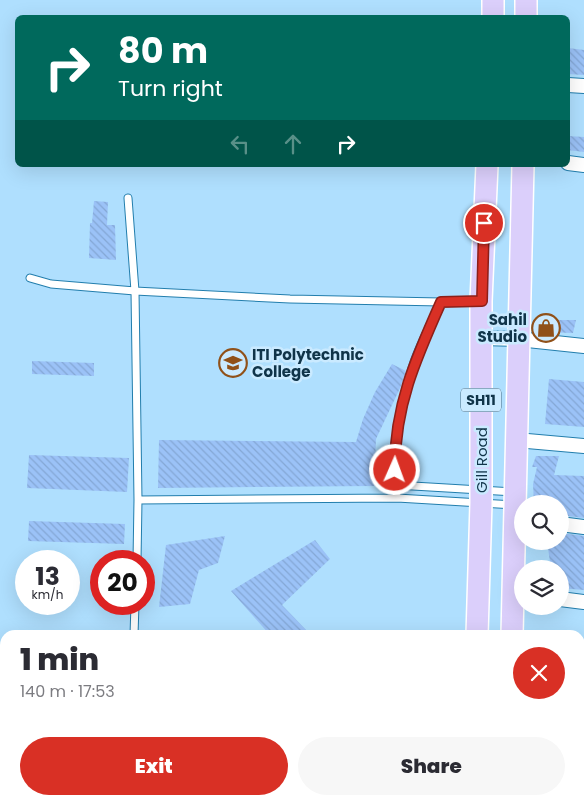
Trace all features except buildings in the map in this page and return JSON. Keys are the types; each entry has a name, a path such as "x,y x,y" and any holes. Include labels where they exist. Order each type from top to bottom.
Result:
{"main road":[{"path":"492,15 493,0"},
{"path":"526,0 526,15"},
{"name":"Gill Road","path":"478,630 481,338 487,167"},
{"name":"SH11","path":"516,495 523,167"},
{"name":"SH11","path":"513,630 515,615"}],"street":[{"path":"570,85 584,86"},
{"path":"570,163 584,165"},
{"path":"481,338 584,346"},
{"path":"516,440 584,446"},
{"path":"569,525 584,527"},
{"path":"569,600 584,602"}],"lane":[{"path":"128,198 135,291 137,550"},
{"path":"30,278 51,284 135,291 290,299 482,301"},
{"path":"397,498 395,454 401,404 415,360 441,302"},
{"path":"396,485 480,496 514,508"},
{"path":"138,500 480,496 514,508"},
{"path":"134,630 135,615"}],"place":[{"name":"Sahil Studio","path":"546,328"},
{"name":"ITI Polytechnic College","path":"233,363"}],"route":[{"path":"395,470 401,404 415,360 441,302 482,301 484,223"}]}
